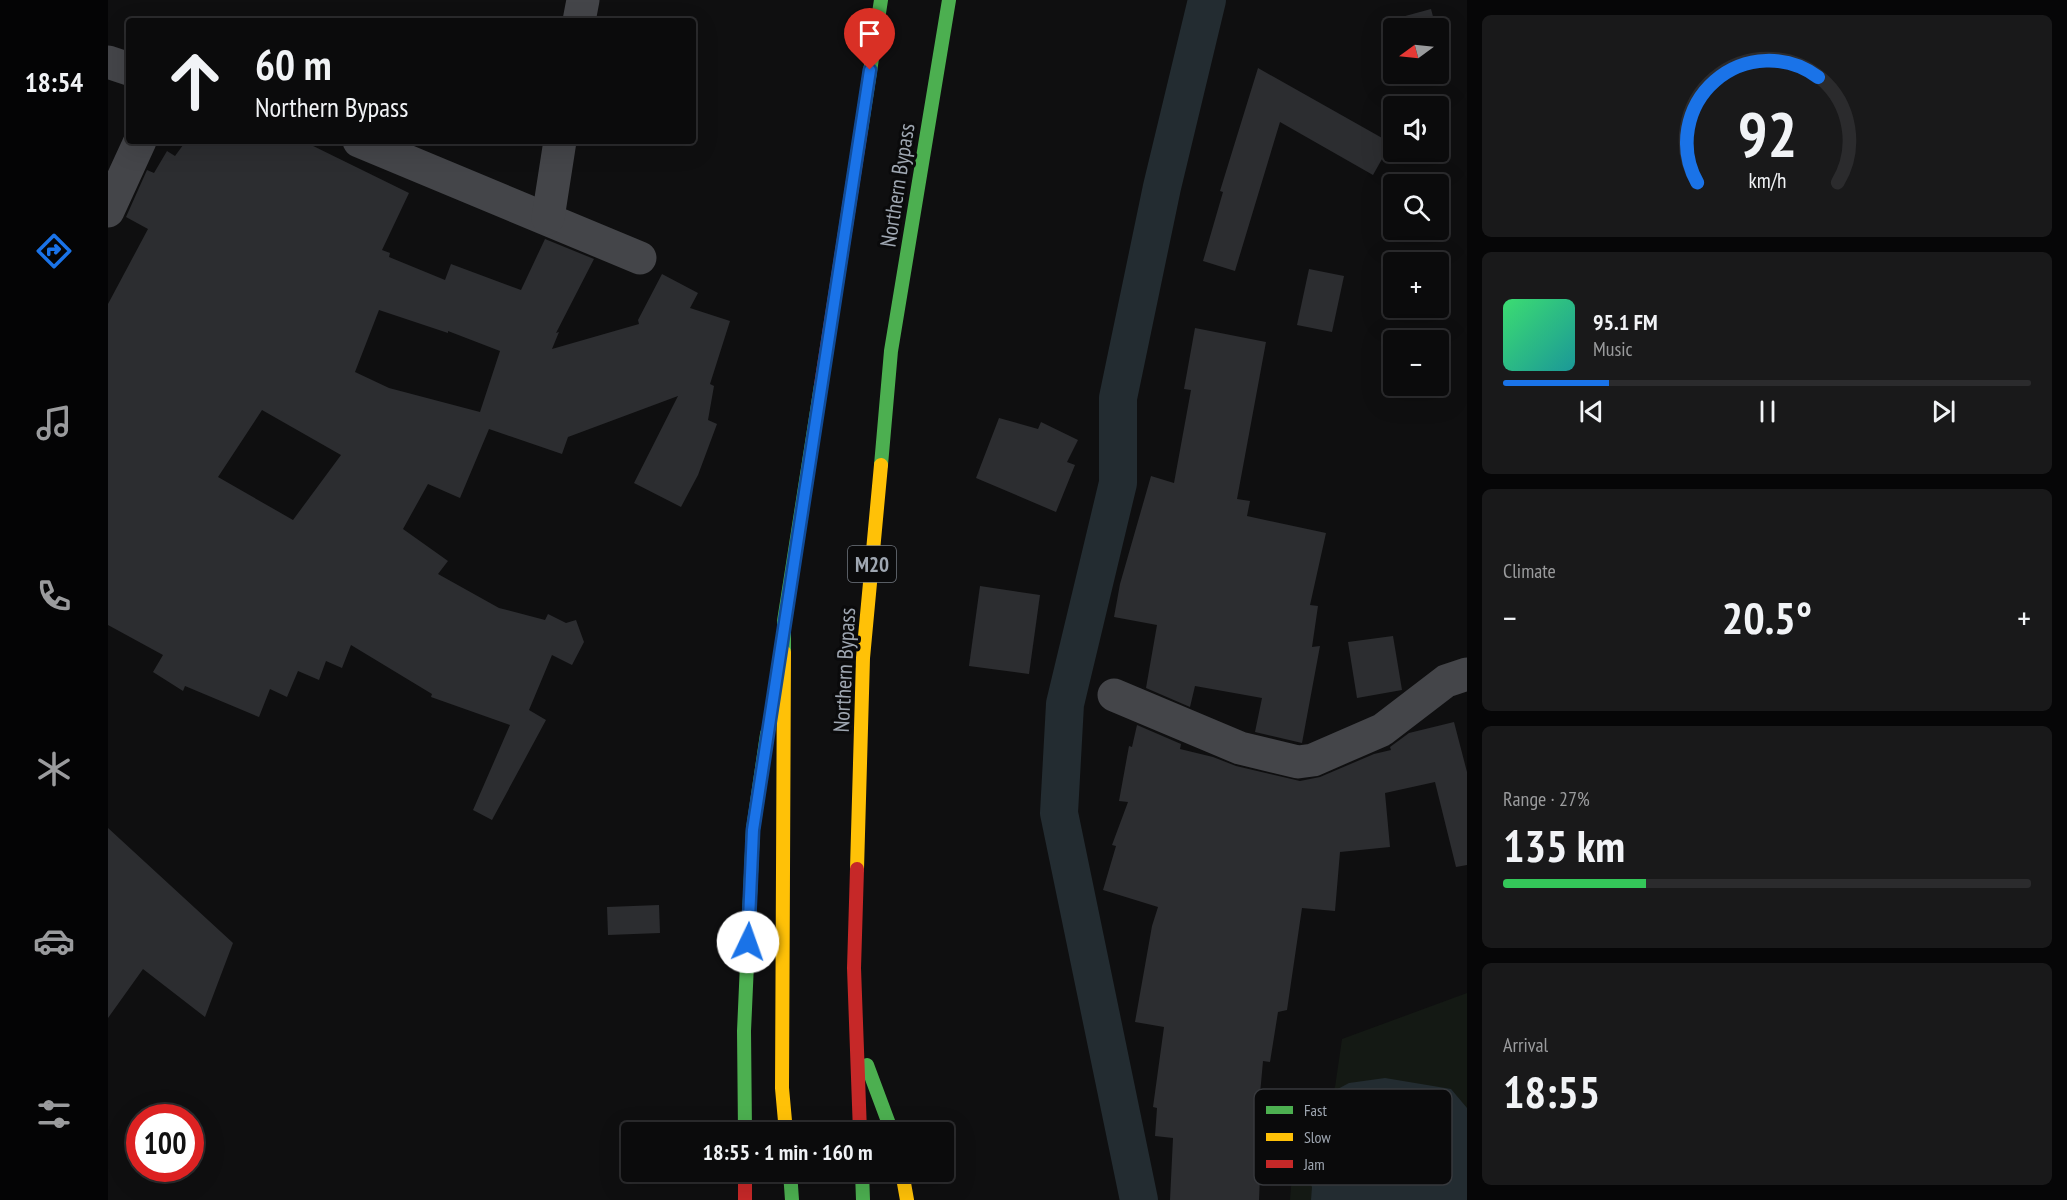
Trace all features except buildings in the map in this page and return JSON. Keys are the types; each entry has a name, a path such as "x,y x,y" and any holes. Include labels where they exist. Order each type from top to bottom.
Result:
{"highway":[{"name":"Northern Bypass","path":"785,1122 782,1088 784,621 881,0"},
{"name":"Northern Bypass","path":"860,1122 854,968 867,622 891,351 950,0"},
{"path":"745,1122 744,1031 753,830 784,621"},
{"path":"856,1038 888,1122"},
{"path":"745,1182 745,1200"},
{"path":"791,1182 792,1200"},
{"path":"862,1182 863,1200"},
{"path":"904,1182 908,1200"}],"street":[{"path":"580,18 583,0"},
{"path":"108,62 126,68"},
{"path":"108,211 139,144"},
{"path":"366,144 640,258"},
{"path":"548,218 560,144"},
{"path":"1114,695 1240,748 1298,762 1313,760 1382,730 1446,681 1467,674"}],"shaded area":[{"path":"1467,993 1467,1200 1290,1200 1291,1185 1452,1185 1452,1089 1334,1089 1342,1039"},
{"path":"1385,1078 1451,1089 1338,1089 1349,1083"},
{"path":"1452,1090 1467,1108 1467,1200 1311,1200 1311,1185 1452,1185"}],"waterway":[{"path":"1139,1200 1059,813 1065,704 1118,483 1118,398 1162,187 1207,0"}],"traffic: fast":[{"path":"861,130 881,0"},
{"path":"881,465 891,351 949,0"},
{"path":"784,652 784,621 821,385"},
{"path":"745,1122 744,1031 753,829 767,734"},
{"path":"867,1065 888,1122"},
{"path":"791,1182 792,1200"},
{"path":"862,1182 863,1200"}],"traffic: slow":[{"path":"857,869 863,658 881,465"},
{"path":"784,652 782,1088 785,1122"},
{"path":"904,1182 907,1200"}],"traffic: jam":[{"path":"821,385 861,130"},
{"path":"857,869 854,968 860,1122"},
{"path":"745,1182 745,1200"}],"route":[{"path":"748,942 753,830 870,70"}]}
